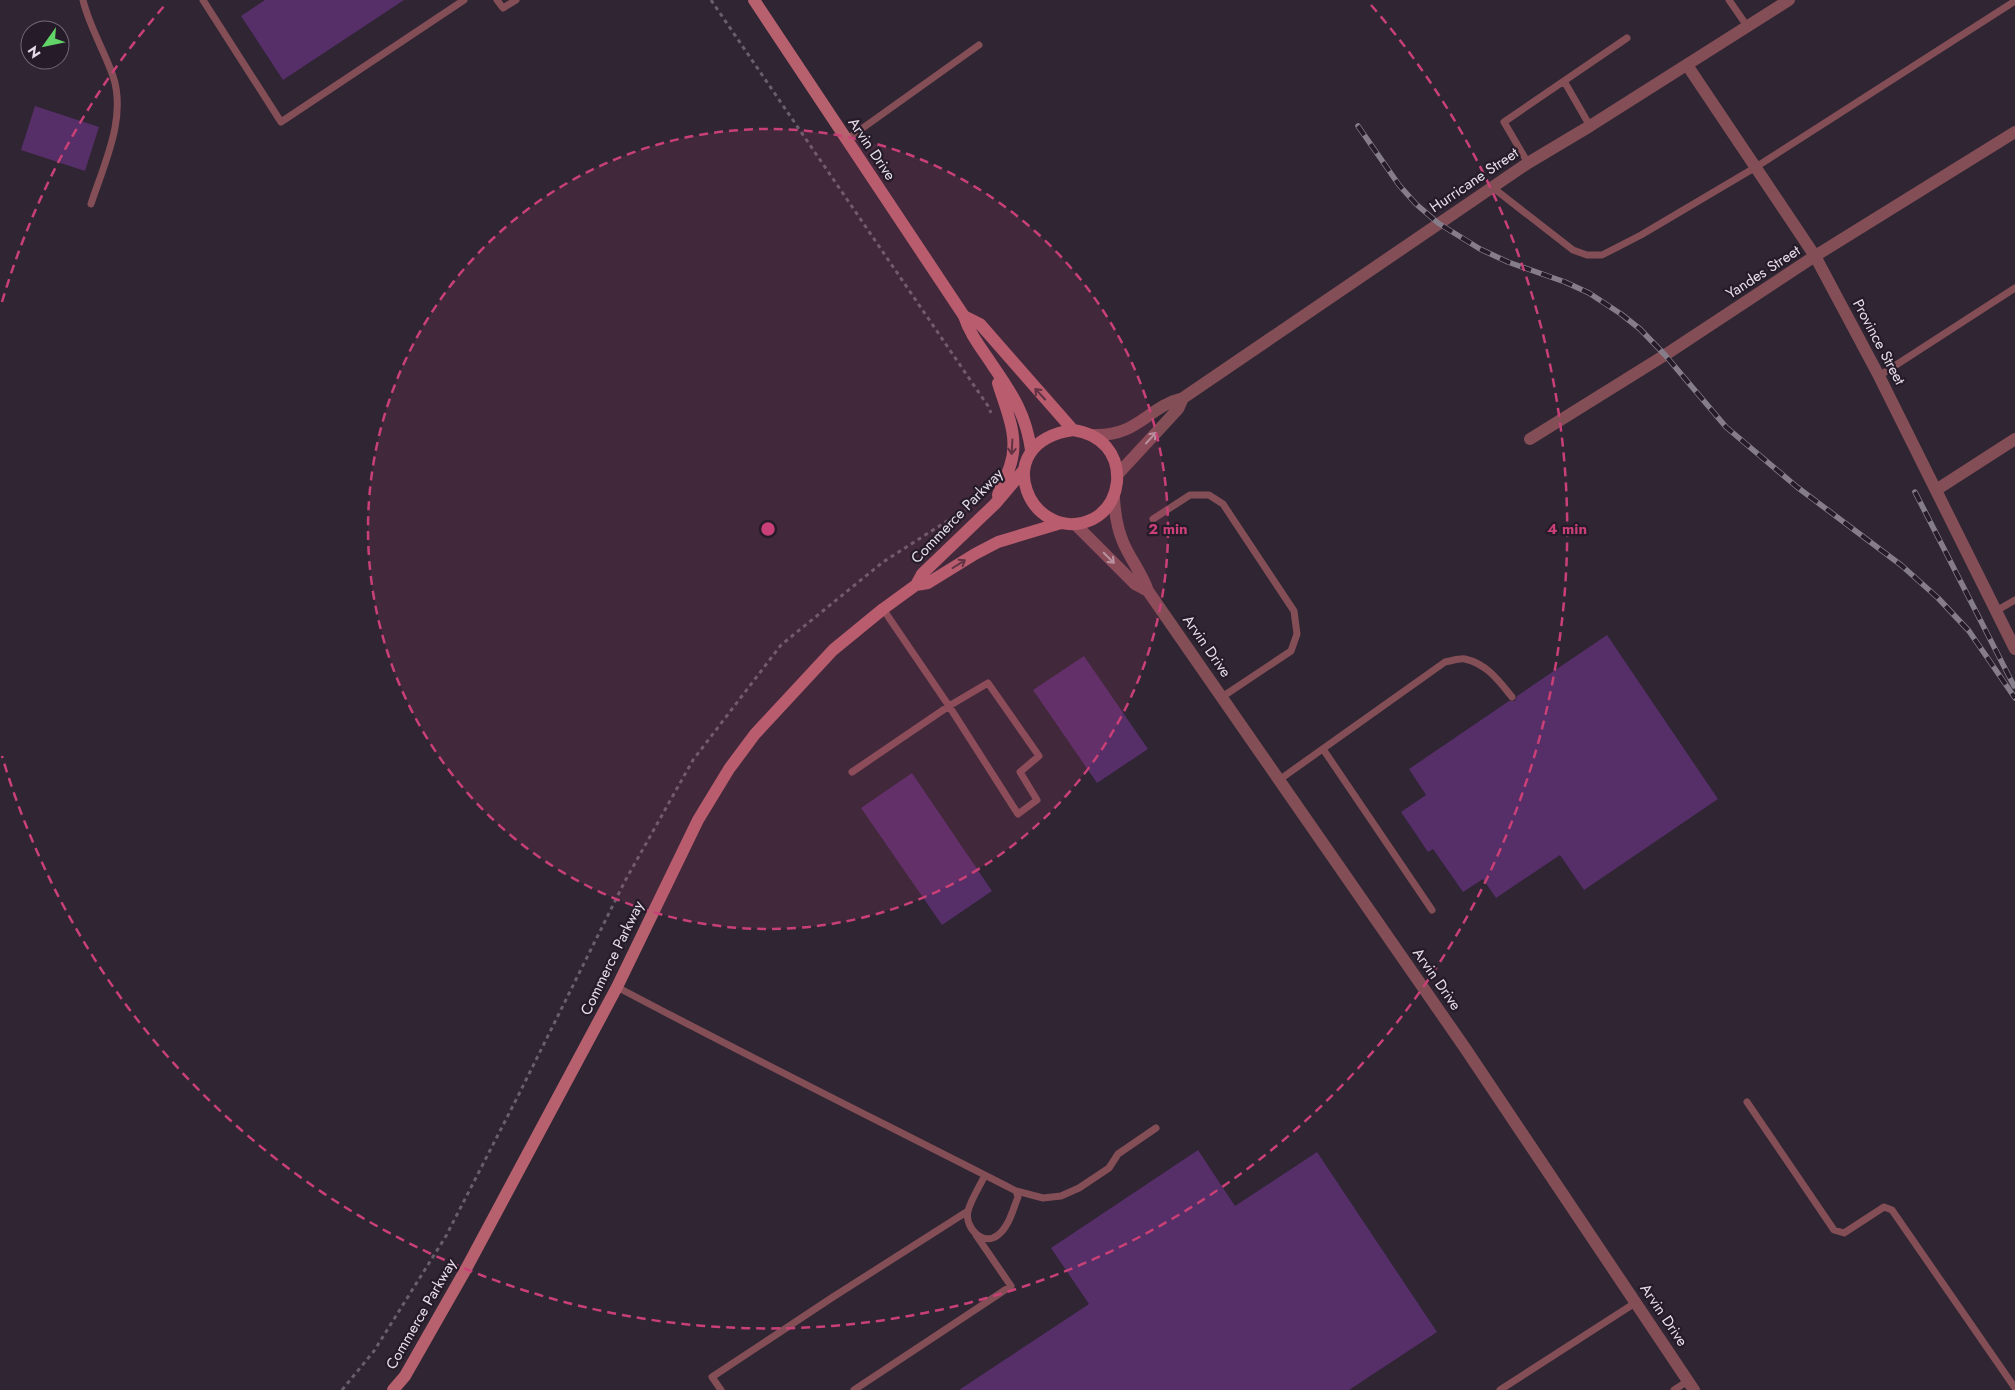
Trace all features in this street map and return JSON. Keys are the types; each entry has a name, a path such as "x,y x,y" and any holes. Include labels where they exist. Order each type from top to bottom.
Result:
{"street":[{"name":"Arvin Drive","path":"754,0 964,316 969,331 1020,410 1028,428 1031,450 1024,471 1029,496 1035,506 1043,514 1061,523 1075,524 1087,522 1098,516 1107,509 1114,499"},
{"name":"Hurricane Street","path":"1093,435 1109,435 1122,432 1150,416 1172,400 1183,398 1528,163 1789,0"},
{"name":"Province Street","path":"1686,65 1816,256 1879,376 2015,649"},
{"name":"Yandes Street","path":"1530,439 1665,355 1816,256 2015,132"},
{"name":"Arvin Drive","path":"964,316 980,324 1074,430"},
{"path":"993,366 1008,408 1013,446 1010,465 995,504"},
{"name":"Hurricane Street","path":"1118,474 1178,409 1183,398"},
{"path":"1031,450 1050,436 1074,430 1093,435"},
{"name":"Arvin Drive","path":"1093,435 1110,451 1118,474 1114,499 1117,524 1122,541 1143,577 1148,590 1465,1048 1691,1386"},
{"path":"1936,490 2015,439"},
{"name":"Commerce Parkway","path":"392,1390 405,1376 466,1269 617,987 698,820 734,762 755,734 833,650 916,585 922,574 995,504 1024,471"},
{"name":"Commerce Parkway","path":"916,585 928,583 974,554 998,542 1061,523"},
{"name":"Arvin Drive","path":"1075,524 1135,584 1148,590"}],"lane":[{"path":"83,0 113,76 117,96 116,124 92,204"},
{"path":"207,1 281,122 464,0"},
{"path":"497,0 503,8 516,0"},
{"path":"1729,0 1747,26"},
{"path":"1492,188 1573,250 1587,255 1602,255 1641,235 1756,167 2015,0"},
{"path":"1528,163 1504,122 1627,38"},
{"path":"846,140 979,45"},
{"path":"1564,81 1590,126"},
{"path":"1879,376 2015,288"},
{"path":"1153,519 1190,495 1209,495 1216,499 1223,504 1294,611 1297,634 1291,651 1222,698"},
{"path":"1996,611 2015,600"},
{"path":"852,772 948,706 988,683 1039,756 1020,772 1037,800 1018,814 948,706 883,609"},
{"path":"1279,780 1445,662 1464,659 1483,666 1512,697"},
{"path":"1323,749 1432,910"},
{"path":"617,987 726,1045 1016,1191 1043,1198 1061,1196 1079,1188 1109,1168 1118,1154 1156,1128"},
{"path":"1747,1102 1834,1230 1844,1233 1884,1207 1892,1210 2015,1388"},
{"path":"854,1390 1011,1286 969,1226 968,1211 985,1175"},
{"path":"974,1233 982,1238 990,1239 1004,1230 1018,1197 1016,1191"},
{"path":"721,1390 712,1377 968,1211"},
{"path":"1500,1390 1635,1302"},
{"path":"1674,1390 1691,1386"}],"path":[{"path":"711,0 988,406 991,414"},
{"path":"342,1390 374,1351 446,1236 520,1094 625,881 693,760 781,645 883,562 972,505"}],"building":[{"path":"265,0 404,0 283,80 241,16"},
{"path":"35,106 99,127 85,171 21,150"},
{"path":"1607,635 1718,799 1584,890 1560,855 1496,898 1483,879 1463,892 1433,849 1428,852 1401,812 1426,795 1409,769 1509,701 1515,701 1517,696"},
{"path":"1084,656 1148,749 1097,783 1033,690"},
{"path":"912,773 992,891 942,925 861,808"},
{"path":"1198,1150 1235,1206 1317,1152 1437,1332 1349,1390 959,1390 1089,1304 1051,1248"}],"railway":[{"path":"1358,126 1399,185 1416,204 1438,223 1480,249 1508,262 1565,282 1589,293 1640,329 1665,355 1726,427 1797,487 1901,565 1938,598 1969,631 2015,698"},
{"path":"1915,492 2014,686"}]}
